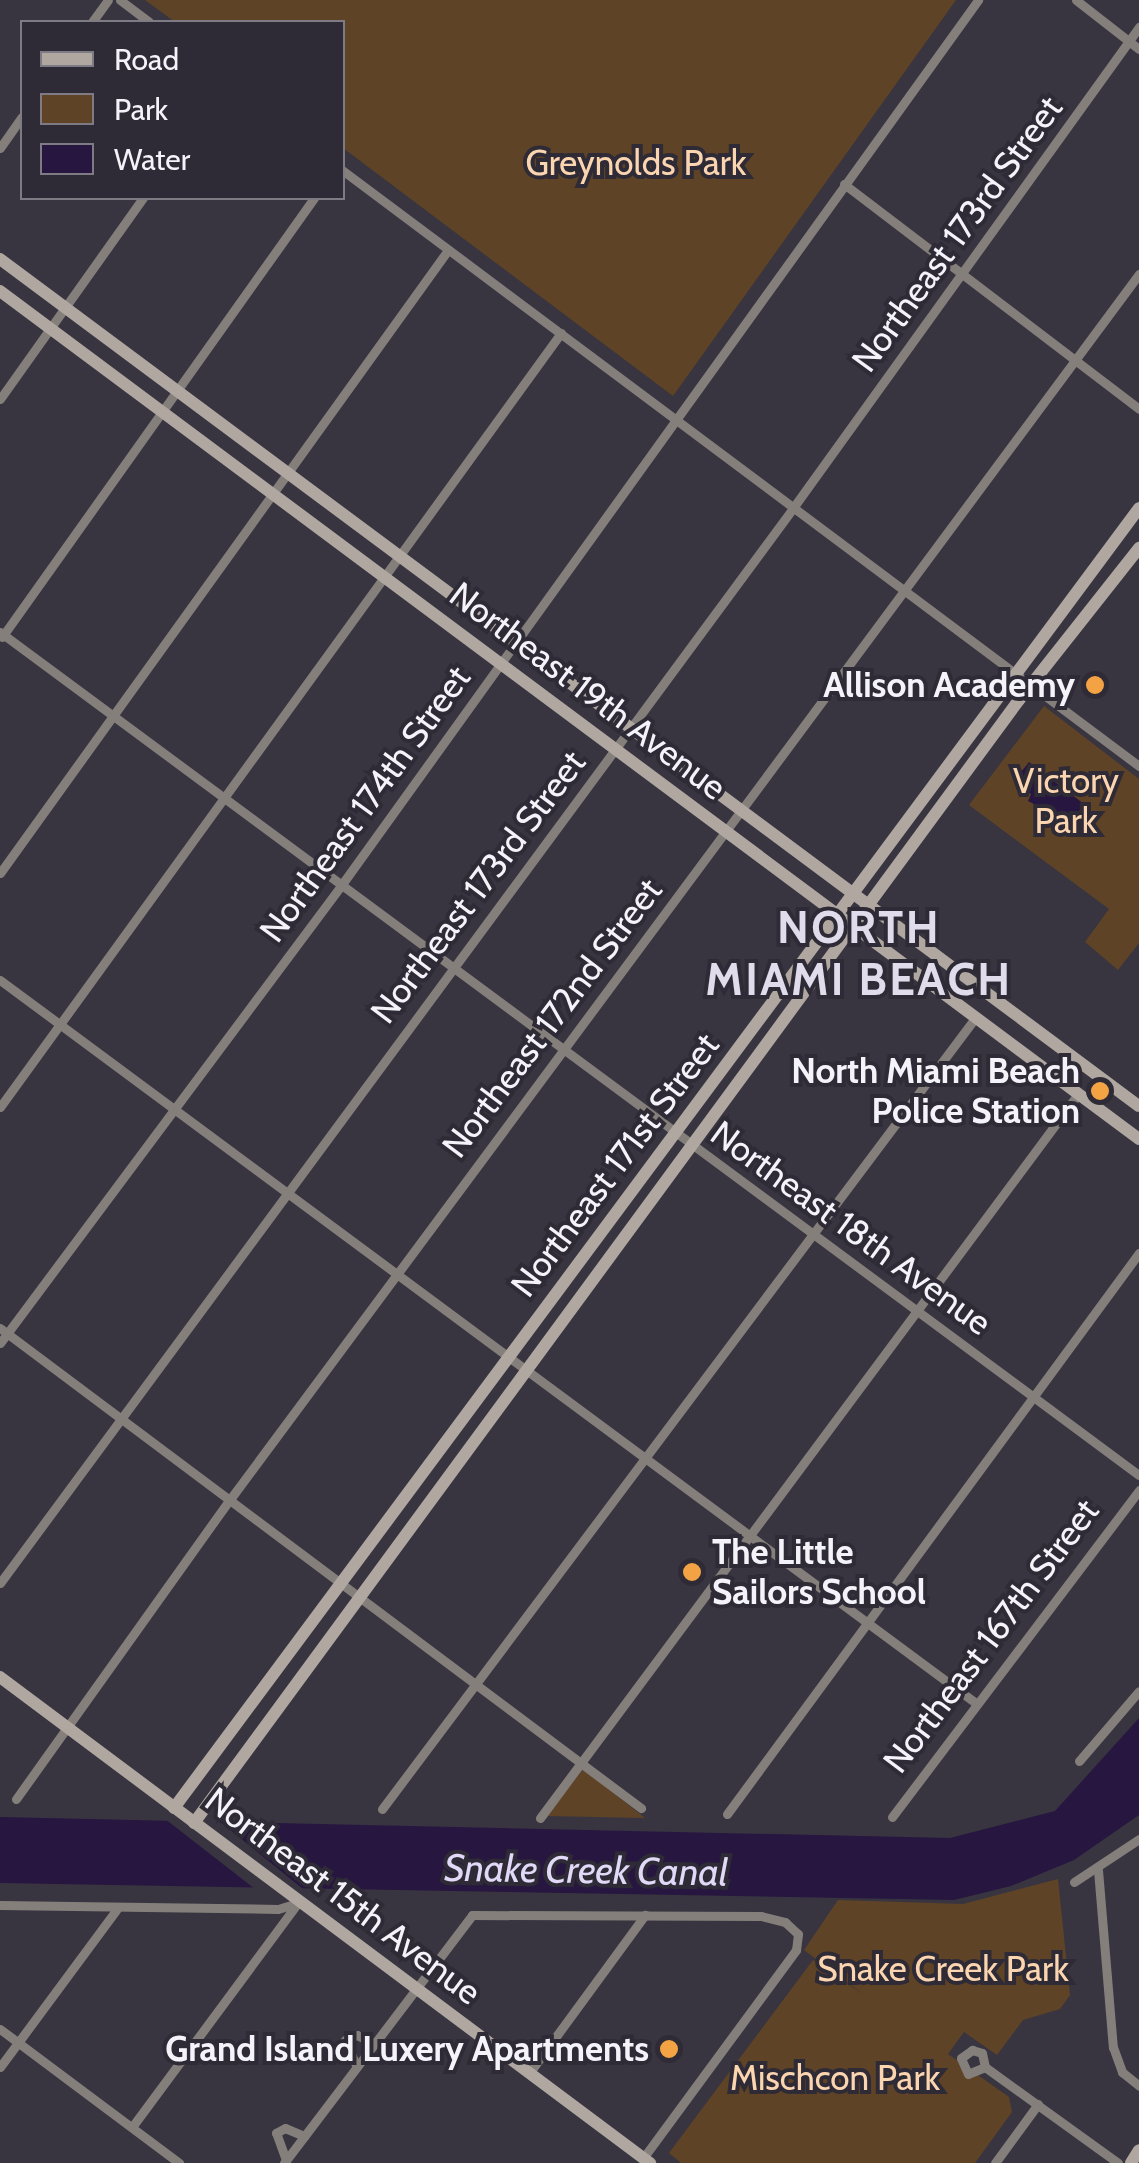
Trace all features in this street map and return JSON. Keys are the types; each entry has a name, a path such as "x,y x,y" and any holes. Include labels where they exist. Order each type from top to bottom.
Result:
{"street":[{"path":"120,0 146,20"},
{"name":"Northeast 174th Street","path":"0,1343 4,1331 176,1110 340,888 978,0"},
{"path":"1076,0 1139,49"},
{"name":"Northeast 173rd Street","path":"0,1583 794,508 1139,26"},
{"path":"0,148 20,121"},
{"path":"345,172 1139,766"},
{"path":"844,184 1139,408"},
{"path":"0,399 142,200"},
{"path":"1,635 313,200"},
{"path":"0,872 116,718 448,250"},
{"name":"Northeast 19th Avenue","path":"0,259 1139,1106"},
{"name":"Northeast 172nd Street","path":"16,1800 396,1275 1139,274"},
{"name":"Northeast 19th Avenue","path":"0,291 1138,1137"},
{"path":"0,1107 561,333"},
{"name":"Northeast 171st Street","path":"174,1808 1139,508"},
{"name":"Northeast 171st Street","path":"193,1819 216,1794 869,905 1139,548"},
{"name":"Northeast 18th Avenue","path":"1,635 1139,1475"},
{"path":"889,953 904,932"},
{"path":"0,980 977,1704"},
{"path":"782,989 800,1001"},
{"path":"382,1809 478,1686 975,1018"},
{"path":"1020,1051 1036,1030"},
{"path":"716,1078 735,1092"},
{"path":"540,1818 1078,1094"},
{"path":"727,1814 1139,1253"},
{"path":"4,1331 641,1808"},
{"name":"Northeast 167th Street","path":"892,1818 1139,1490"},
{"name":"Northeast 15th Avenue","path":"0,1677 644,2161"},
{"path":"1079,1761 1139,1691"},
{"path":"196,1779 202,1792 216,1794"},
{"path":"1074,1882 1139,1840"},
{"path":"1098,1870 1113,2046 1122,2072 1139,2086"},
{"path":"0,1906 117,1909 294,1900"},
{"path":"132,2127 294,1900"},
{"path":"0,2067 117,1909"},
{"path":"285,2162 372,2042 472,1915 761,1916 786,1922 798,1934 796,1950 644,2161"},
{"path":"530,2072 645,1915"},
{"path":"0,2029 179,2163"},
{"path":"356,2065 345,2040 357,2036 372,2042"},
{"path":"985,2067 1118,2163"},
{"path":"995,2163 1038,2104"},
{"path":"285,2162 276,2133 286,2128 304,2136"},
{"path":"1131,2163 1139,2150"}],"green space":[{"name":"Greynolds Park","path":"145,0 956,0 673,396 345,150 345,20 172,20"},
{"name":"Victory Park","path":"1044,706 1139,779 1139,943 1118,970 1085,942 1109,909 969,805"},
{"path":"583,1769 645,1818 547,1816"},
{"path":"1058,1879 1070,1995 1060,2009 1023,2020 997,2055 964,2032 948,2054 1009,2097 1012,2112 975,2163 681,2163 669,2153 813,1960 864,1995 804,1950 838,1900 963,1904"}],"water":[{"path":"1029,762 1084,804 1071,823 1028,801 1031,794 1014,781"},
{"name":"Snake Creek Canal","path":"1139,1718 1139,1815 1074,1860 1011,1886 954,1900 0,1883 0,1817 950,1838 1055,1811"}],"pier":[{"path":"160,1815 213,1816 308,1893 259,1892"}],"place":[{"name":"Allison Academy","path":"1095,685"},
{"name":"North Miami Beach Police Station","path":"1100,1091"},
{"name":"The Little Sailors School","path":"692,1572"},
{"name":"Grand Island Luxery Apartments","path":"669,2049"}],"district":[{"name":"NORTH MIAMI BEACH","path":"859,954"}],"park label":[{"name":"Snake Creek Park","path":"943,1969"},
{"name":"Mischcon Park","path":"835,2078"}]}
